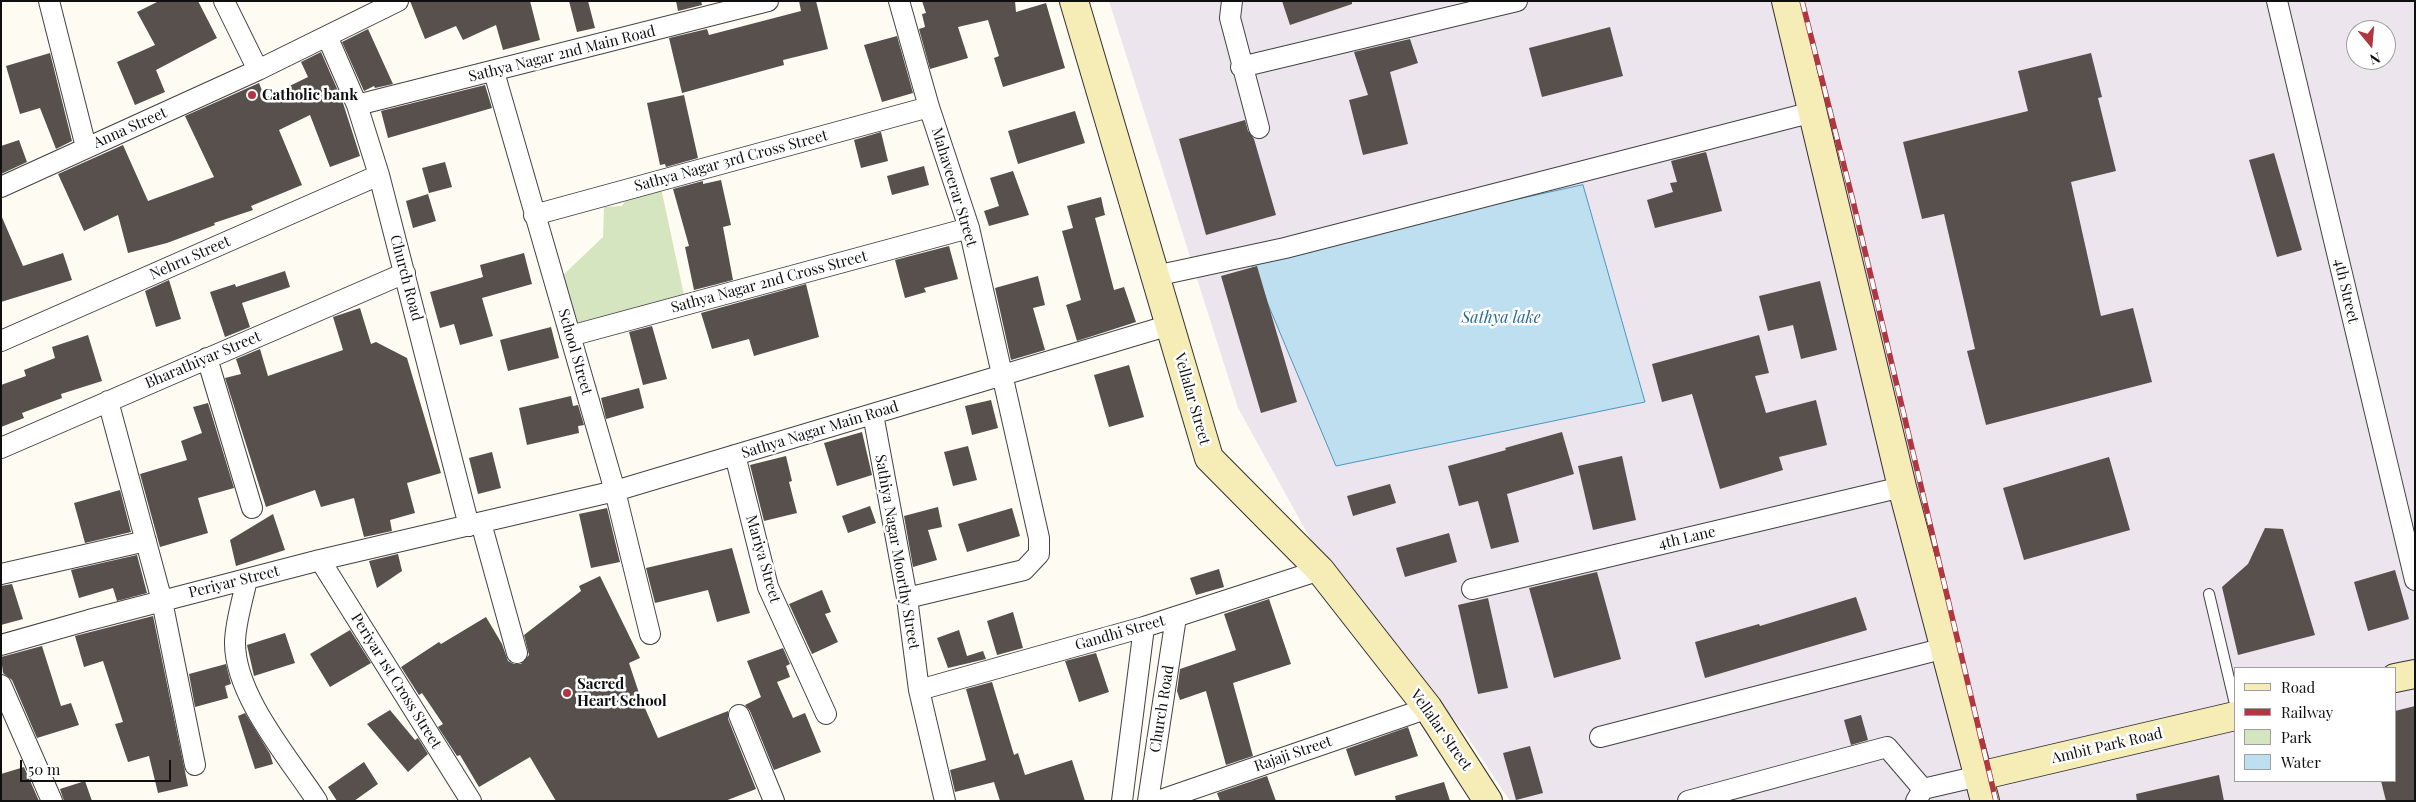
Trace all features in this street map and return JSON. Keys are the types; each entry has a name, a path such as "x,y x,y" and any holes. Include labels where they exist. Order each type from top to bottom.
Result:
{"street":[{"path":"50,1 86,148"},
{"path":"224,1 258,70"},
{"name":"Anna Street","path":"1,187 258,70 398,1"},
{"name":"Sathya Nagar 2nd Main Road","path":"357,106 768,1"},
{"name":"Mahaveerar Street","path":"899,1 929,106 969,228 1039,538 1039,554 1024,570 906,598"},
{"name":"Vellalar Street","path":"1074,1 1209,458 1320,570 1428,708 1488,801"},
{"path":"1232,1 1230,18 1241,67 1259,128"},
{"path":"1241,67 1517,1"},
{"path":"1688,801 1887,747 1919,795 1982,789 1902,487 1786,1"},
{"name":"4th Street","path":"2277,1 2415,580"},
{"name":"Church Road","path":"327,36 357,106 379,175 475,524 517,653"},
{"name":"School Street","path":"494,72 615,491 650,634"},
{"name":"Sathya Nagar 3rd Cross Street","path":"534,215 929,106"},
{"path":"1155,276 1285,248 1814,112"},
{"name":"Nehru Street","path":"1,341 379,175"},
{"name":"Sathya Nagar 2nd Cross Street","path":"570,336 969,228"},
{"name":"Bharathiyar Street","path":"1,448 405,273"},
{"name":"Sathya Nagar Main Road","path":"475,524 615,491 1170,325"},
{"path":"207,358 252,508"},
{"path":"108,401 162,601 194,765"},
{"name":"Sathiya Nagar Moorthy Street","path":"872,414 906,598 919,690 945,801"},
{"name":"Mariya Street","path":"735,455 768,587 826,714"},
{"name":"4th Lane","path":"1472,589 1902,487"},
{"name":"Periyar Street","path":"1,646 162,601 320,560 475,524"},
{"path":"1,574 146,541"},
{"name":"Periyar 1st Cross Street","path":"320,560 471,801"},
{"name":"Gandhi Street","path":"919,690 1144,627 1320,570"},
{"path":"247,579 235,642 237,663 246,690 274,739 317,801"},
{"name":"Church Road","path":"1148,801 1176,617"},
{"name":"Church Road","path":"1122,801 1144,627"},
{"path":"1600,737 1945,648"},
{"path":"2396,678 2415,674"},
{"path":"1,685 52,801"},
{"name":"Rajaji Street","path":"1158,801 1428,708"},
{"path":"739,715 774,801"},
{"name":"Ambit Park Road","path":"1982,789 2234,716"}],"lane":[{"path":"2209,594 2234,700"}],"shaded area":[{"path":"1109,1 2415,1 2415,801 1510,801 1467,736 1311,540 1238,408"}],"green space":[{"path":"661,188 684,295 573,324 560,278 603,237 604,207 622,206 628,196"}],"water":[{"name":"Sathya lake","path":"1583,185 1645,402 1336,466 1249,259"}],"building":[{"path":"159,1 198,1 217,38 156,70 165,92 135,105 117,62 155,45 137,12"},
{"path":"410,1 530,1 540,40 503,50 496,25 463,40 456,26 425,39"},
{"path":"569,1 588,1 595,28 577,32"},
{"path":"676,1 701,1 702,5 678,11"},
{"path":"799,1 816,1 828,49 783,60 784,65 682,93 669,38 707,29 709,35 801,11"},
{"path":"922,1 1015,1 1016,12 1046,3 1065,68 1003,87 994,58 999,56 988,20 958,27 968,58 930,69 919,29 925,27 922,14 926,13"},
{"path":"1282,1 1352,1 1352,4 1290,25"},
{"path":"1610,27 1623,76 1542,97 1529,48"},
{"path":"368,29 393,84 375,88 374,86 364,91 342,42"},
{"path":"897,36 913,93 882,102 864,45"},
{"path":"1410,39 1418,63 1390,72 1408,144 1363,155 1349,100 1368,95 1354,52"},
{"path":"321,52 342,100 360,156 330,167 310,115 279,130 302,185 251,206 253,210 214,223 215,225 167,243 128,253 118,215 84,231 58,174 123,145 148,201 214,177 185,116 259,83 265,98 308,77 301,62"},
{"path":"50,53 72,141 56,149 40,108 20,114 6,66"},
{"path":"2091,53 2102,97 2098,98 2116,171 2071,182 2101,316 2133,308 2152,382 1986,425 1967,351 1975,349 1944,214 1922,219 1903,142 2028,111 2018,71"},
{"path":"485,85 492,108 388,138 381,111"},
{"path":"684,95 698,158 666,167 665,164 660,165 647,103"},
{"path":"1075,111 1085,143 1018,164 1008,131"},
{"path":"1245,120 1248,131 1254,139 1276,215 1206,235 1179,139"},
{"path":"881,132 888,161 861,168 854,140"},
{"path":"19,140 27,162 1,174 1,146"},
{"path":"1706,152 1722,211 1655,228 1647,200 1673,192 1670,183 1677,182 1671,161"},
{"path":"2274,153 2302,250 2277,257 2249,160"},
{"path":"445,162 452,187 429,193 422,168"},
{"path":"924,166 929,185 892,195 887,176"},
{"path":"1013,171 1029,215 989,226 984,211 999,206 990,178"},
{"path":"721,180 731,225 723,227 733,280 694,290 685,247 689,246 673,189 703,181 703,184"},
{"path":"428,194 436,221 413,228 406,201"},
{"path":"1101,197 1105,215 1095,218 1114,290 1124,287 1136,322 1077,341 1066,305 1081,300 1062,231 1073,228 1067,206"},
{"path":"1,215 23,266 63,253 72,280 1,302"},
{"path":"949,246 958,279 924,288 926,292 905,298 895,260"},
{"path":"524,253 532,284 482,298 493,336 460,345 454,324 440,328 430,292 483,277 480,265"},
{"path":"1257,266 1297,402 1261,413 1221,276"},
{"path":"285,271 290,287 242,303 250,327 225,337 210,292 235,284 236,287"},
{"path":"1038,276 1045,305 1033,308 1045,350 1011,360 995,288"},
{"path":"169,280 181,319 156,327 145,291"},
{"path":"1820,281 1837,350 1801,359 1793,325 1768,331 1759,296"},
{"path":"806,284 819,337 754,356 749,339 712,349 701,313"},
{"path":"360,308 371,344 376,342 407,358 441,473 407,483 415,513 390,520 392,531 364,537 354,498 321,507 315,490 266,507 225,378 241,374 236,359 260,349 268,376 343,350 333,317"},
{"path":"652,326 667,379 643,385 629,332"},
{"path":"551,327 559,358 508,371 500,340"},
{"path":"88,335 102,381 61,394 62,398 22,413 24,418 1,427 1,385 26,376 24,370 55,358 52,347"},
{"path":"1759,335 1769,373 1755,376 1766,413 1816,400 1827,445 1779,457 1783,470 1720,489 1692,394 1662,402 1652,364"},
{"path":"1129,365 1144,417 1109,427 1094,375"},
{"path":"639,388 644,408 606,419 601,398"},
{"path":"571,396 573,406 578,405 584,425 578,426 579,433 527,445 519,408"},
{"path":"991,400 998,428 972,435 965,406"},
{"path":"208,403 234,488 198,498 208,533 160,547 140,474 187,460 181,441 202,433 193,407"},
{"path":"862,432 872,475 837,486 824,443"},
{"path":"1562,432 1574,474 1507,494 1519,542 1491,549 1478,501 1459,506 1448,466"},
{"path":"968,446 977,480 953,486 944,452"},
{"path":"492,452 501,488 478,494 469,458"},
{"path":"786,456 792,481 789,482 797,513 764,521 750,465"},
{"path":"1622,456 1636,520 1593,530 1578,466"},
{"path":"2109,457 2130,530 2024,560 2003,488"},
{"path":"1390,484 1396,503 1353,516 1347,496"},
{"path":"120,490 131,532 85,543 74,503"},
{"path":"870,506 876,523 848,533 842,516"},
{"path":"938,507 942,527 928,530 937,560 913,567 904,516"},
{"path":"607,508 620,562 591,568 579,514"},
{"path":"1012,508 1020,536 967,552 958,524"},
{"path":"273,514 285,550 236,566 230,540"},
{"path":"2265,528 2283,529 2315,635 2238,655 2222,587 2248,564"},
{"path":"1449,533 1457,562 1405,577 1396,548"},
{"path":"732,548 750,613 717,622 708,590 655,603 646,568"},
{"path":"398,554 402,571 377,588 369,561"},
{"path":"137,555 147,593 117,601 113,588 79,598 71,570"},
{"path":"1219,569 1224,587 1196,595 1190,578"},
{"path":"2395,570 2409,619 2368,631 2354,582"},
{"path":"1597,572 1621,659 1554,678 1529,588"},
{"path":"600,576 640,658 629,663 641,699 658,738 728,711 728,719 756,789 725,801 556,801 530,757 479,787 460,755 457,756 438,727 443,724 422,693 419,695 401,667 439,642 441,644 486,617 502,644 508,661 514,664 521,664 529,655 524,635 581,591 579,586"},
{"path":"12,584 23,619 1,625 1,586"},
{"path":"822,590 831,612 825,614 838,642 812,654 789,604"},
{"path":"1856,597 1867,630 1705,678 1695,642 1759,624 1760,626"},
{"path":"1488,598 1508,688 1478,694 1458,605"},
{"path":"1269,599 1291,664 1233,683 1253,756 1226,765 1206,691 1180,700 1177,691 1180,669 1236,650 1224,614"},
{"path":"1013,612 1023,648 997,655 987,621"},
{"path":"153,616 188,786 158,793 149,756 128,762 115,724 123,722 103,661 84,667 75,636"},
{"path":"350,630 371,663 330,687 310,654"},
{"path":"959,630 967,656 983,651 986,659 948,668 937,638"},
{"path":"285,633 295,663 254,676 247,645"},
{"path":"42,646 61,706 71,703 79,725 37,738 12,680 3,673 1,657"},
{"path":"783,648 790,664 786,666 790,677 777,682 793,718 805,713 821,752 774,770 750,711 745,705 761,697 747,661"},
{"path":"1096,653 1109,692 1079,702 1065,661"},
{"path":"226,664 231,684 225,686 228,698 195,707 189,674"},
{"path":"992,682 1014,755 1018,753 1025,775 1072,760 1085,801 1000,801 994,782 955,792 950,770 986,760 966,689"},
{"path":"2415,706 2415,801 2386,801 2381,782 2396,782 2396,711"},
{"path":"390,710 415,740 418,738 428,754 408,772 367,724"},
{"path":"245,713 270,754 273,764 255,769 238,716"},
{"path":"1861,715 1868,740 1851,745 1844,720"},
{"path":"1408,727 1418,756 1355,776 1346,749"},
{"path":"1530,746 1543,793 1516,800 1503,753"},
{"path":"364,762 378,784 354,801 337,801 328,787"},
{"path":"24,767 39,801 1,801 1,774"},
{"path":"2219,775 2224,801 2137,801 2136,794"},
{"path":"1267,776 1276,801 1220,801 1217,793"},
{"path":"85,781 92,801 64,801 60,789"},
{"path":"1444,782 1450,801 1396,801 1395,796"}],"railway":[{"path":"1802,1 1853,201 1996,801"}],"place":[{"name":"Catholic bank","path":"252,95"},
{"name":"Sacred Heart School","path":"567,693"}]}
